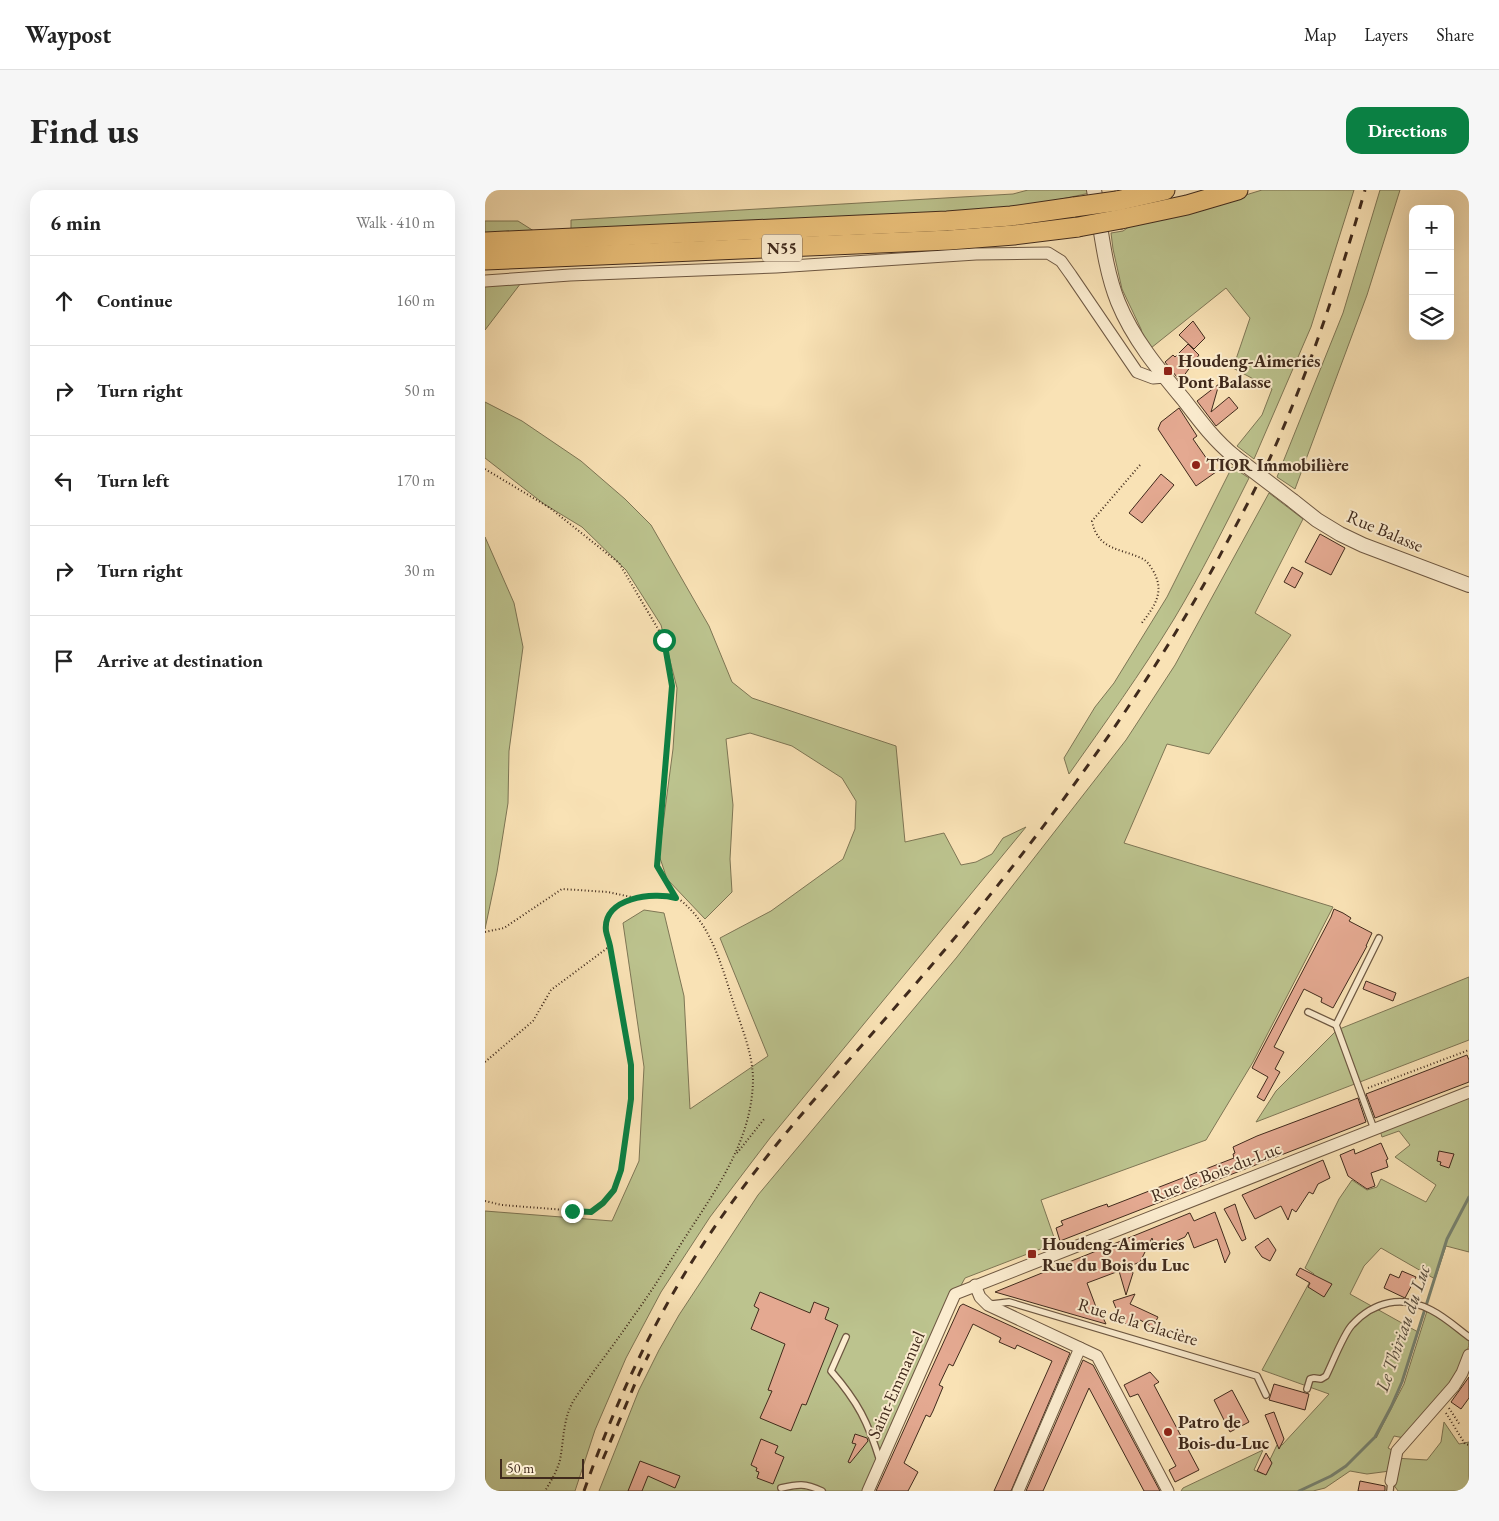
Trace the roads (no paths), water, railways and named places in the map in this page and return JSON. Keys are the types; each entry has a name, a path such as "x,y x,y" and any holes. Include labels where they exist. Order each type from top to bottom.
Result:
{"highway":[{"name":"N55","path":"485,242 947,221 1075,208 1165,190"},
{"name":"N55","path":"485,260 949,240 1014,235 1079,227 1121,219 1187,205 1238,190"}],"street":[{"path":"485,281 776,267 976,254 1047,253 1061,261 1071,274 1137,372 1153,378 1165,377 1131,327 1118,302 1110,277 1094,190"},
{"name":"Rue Balasse","path":"1165,377 1225,449 1317,520 1363,545 1469,585"},
{"name":"Rue de Bois-du-Luc","path":"955,1294 1469,1092"},
{"path":"975,1285 979,1297 988,1305 1097,1356 1168,1491"},
{"name":"Saint-Emmanuel","path":"868,1491 955,1294"},
{"path":"1018,1491 1080,1348"},
{"path":"1390,1486 1397,1451 1454,1386 1462,1373 1469,1354"}],"lane":[{"path":"1374,1130 1337,1025 1379,938"},
{"path":"1308,1012 1337,1025"},
{"name":"Rue de la Glacière","path":"988,1305 1009,1302 1257,1376 1266,1395"},
{"path":"1307,1389 1310,1379 1321,1379 1326,1376 1351,1325 1375,1306 1391,1302 1406,1302 1421,1306 1431,1310 1469,1337"},
{"path":"845,1337 831,1371 850,1393 865,1420 881,1463"},
{"path":"781,1488 797,1484 808,1485 822,1491"}],"waterway":[{"name":"Le Thiriau du Luc","path":"1299,1491 1331,1476 1346,1466 1375,1437 1402,1382 1447,1239 1469,1197"}],"railway":[{"path":"584,1491 608,1428 635,1367 665,1307 717,1224 789,1129 907,994 1032,842 1116,725 1169,644 1251,497 1284,426 1322,326 1365,190"},
{"path":"603,1459 649,1354"}],"place":[{"name":"Houdeng-Aimeries Pont Balasse","path":"1168,371"},
{"name":"TIOR Immobilière","path":"1196,465"},
{"name":"Houdeng-Aimeries Rue du Bois du Luc","path":"1032,1254"},
{"name":"Patro de Bois-du-Luc","path":"1168,1432"}]}
